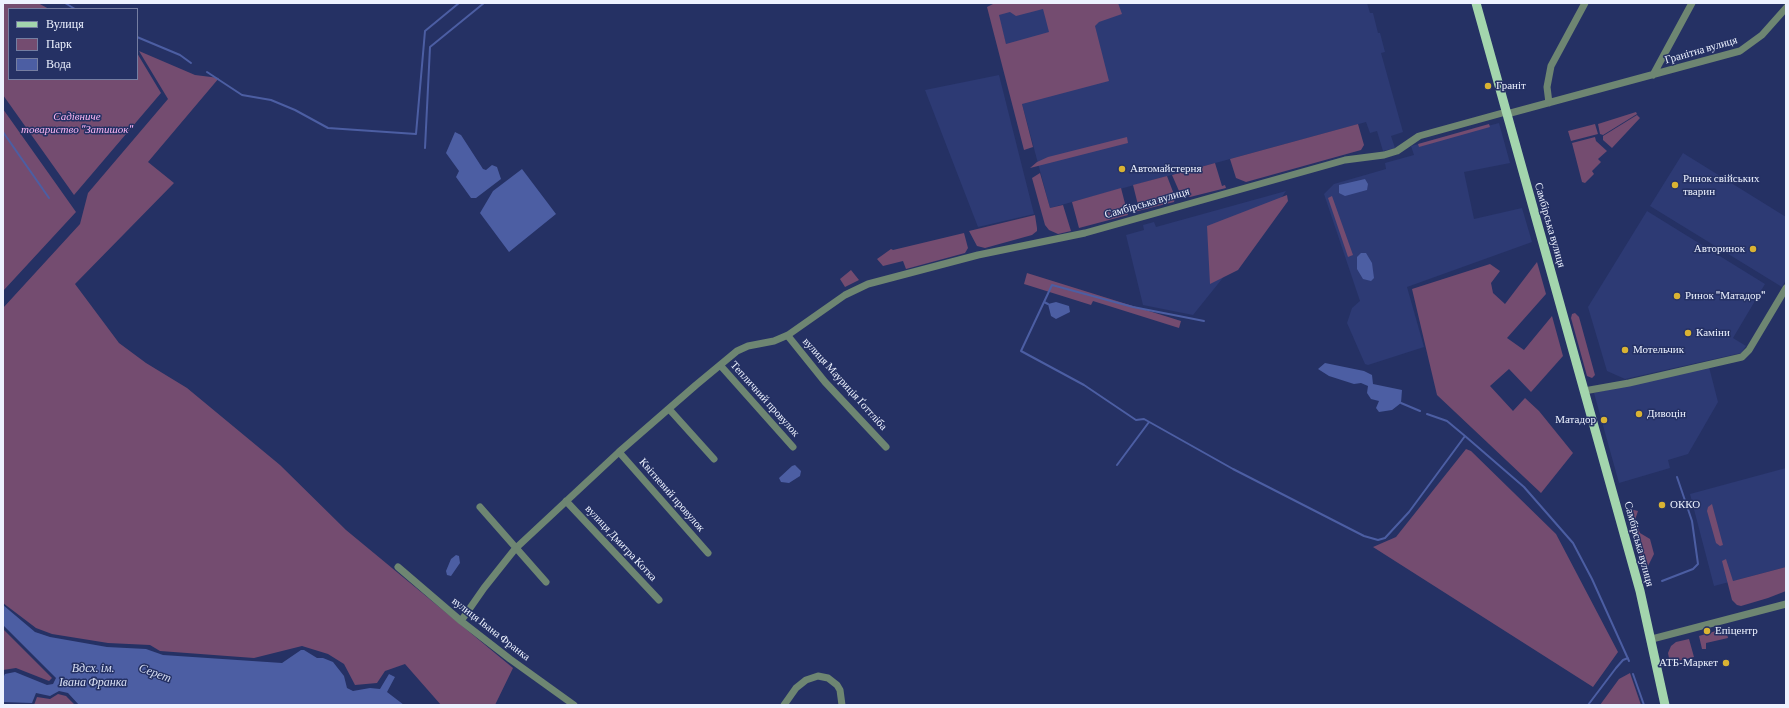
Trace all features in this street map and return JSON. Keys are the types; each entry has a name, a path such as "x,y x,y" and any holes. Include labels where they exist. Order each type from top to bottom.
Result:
{"main road":[{"name":"Самбірська вулиця","path":"1476,3 1652,639 1666,705"}],"street":[{"path":"1549,103 1547,87 1551,66 1585,3"},
{"name":"Гранітна вулиця","path":"1653,75 1692,3"},
{"name":"Гранітна вулиця","path":"1507,113 1740,51 1762,35 1786,8"},
{"name":"Самбірська вулиця","path":"461,621 484,588 515,549 619,452 720,365 737,351 748,346 774,341 788,336 845,294 868,284 978,255 1085,233 1345,160 1384,155 1397,151 1419,136 1507,113"},
{"path":"1584,391 1629,383 1742,357 1749,350 1786,288"},
{"name":"вулиця Мауриція Ґоттліба","path":"788,336 825,382 886,447"},
{"name":"Тепличний провулок","path":"720,365 793,447"},
{"path":"669,409 714,459"},
{"name":"Квітневий провулок","path":"619,452 708,553"},
{"name":"вулиця Дмитра Котка","path":"566,501 659,600"},
{"path":"480,507 515,549 546,582"},
{"name":"вулиця Івана Франка","path":"398,567 461,621 518,665 574,705"},
{"path":"1652,639 1786,604"},
{"path":"784,705 806,680 818,676 828,678 837,685 840,690 842,705"}],"shaded area":[{"path":"1013,3 1367,3 1370,13 1373,13 1378,33 1380,33 1385,52 1381,53 1403,132 1391,136 1395,148 1383,151 1377,131 1370,133 1366,122 1050,208 996,7"},
{"path":"999,75 1034,214 978,227 925,90"},
{"path":"1499,123 1510,163 1464,172 1474,219 1522,208 1532,242 1407,287 1424,347 1368,365 1365,364 1347,323 1352,308 1360,301 1324,194 1334,184 1386,169 1385,163 1414,155 1411,146"},
{"name":"Авторинок","path":"1683,153 1786,217 1786,280 1782,287 1650,206"},
{"path":"1286,191 1246,249 1193,315 1143,305 1126,235 1144,230 1143,225 1154,222 1156,227"},
{"name":"Ринок \"Матадор\"","path":"1647,211 1765,284 1733,338 1746,346 1741,353 1625,379 1607,371 1588,307"},
{"path":"1709,367 1718,402 1688,454 1668,460 1670,468 1619,483 1594,393"},
{"path":"1786,468 1786,567 1714,586 1690,494"}],"green space":[{"name":"Садівниче товариство \"Затишок\"","path":"3,3 38,3 47,8 8,8 8,80 138,80 138,55 161,93 74,195 3,95"},
{"path":"995,3 1118,3 1122,14 1099,22 1095,26 1109,81 1022,104 1033,147 1024,150 987,7","holes":["1043,9 1049,32 1006,44 999,15 1010,12 1016,16"]},
{"path":"139,51 195,75 219,78 148,162 174,183 75,284 119,343 146,363 187,388 280,465 346,530 513,668 495,705 441,705 405,664 385,671 377,683 355,685 344,664 328,654 302,646 254,658 160,651 150,645 108,643 52,634 36,628 3,603 3,308 80,224 88,193 168,99"},
{"path":"3,109 76,212 3,291"},
{"path":"1636,112 1637,114 1603,135 1600,134 1598,124"},
{"path":"1637,115 1640,118 1612,148 1603,140 1603,136"},
{"path":"1358,124 1364,145 1361,150 1246,182 1236,178 1230,159"},
{"path":"1489,124 1490,127 1419,147 1418,144"},
{"path":"1595,124 1598,134 1571,141 1568,131"},
{"path":"1127,137 1128,143 1030,168 1037,162 1048,157"},
{"path":"1595,137 1596,141 1607,151 1598,159 1601,162 1592,171 1594,174 1585,183 1582,182 1572,143"},
{"path":"1215,163 1222,186 1225,185 1226,188 1190,197 1179,191 1172,175"},
{"path":"1040,173 1050,208 1063,205 1071,231 1058,234 1049,230 1045,225 1032,178"},
{"path":"1167,176 1175,197 1174,202 1134,212 1132,207 1138,205 1133,185"},
{"path":"1121,188 1128,215 1079,228 1072,202"},
{"path":"1287,195 1288,201 1238,270 1210,284 1207,226"},
{"path":"1332,196 1353,255 1348,257 1328,198"},
{"path":"1035,215 1037,231 1032,235 985,248 977,246 969,231"},
{"path":"964,233 968,248 965,253 906,269 903,261 883,266 877,259 891,249 893,250"},
{"path":"1537,262 1546,294 1507,338 1524,350 1552,316 1563,356 1531,392 1509,369 1490,386 1513,411 1525,398 1539,411 1573,453 1541,493 1437,395 1412,289 1490,264 1500,271 1491,283 1493,293 1505,304"},
{"path":"851,270 859,280 845,287 840,279"},
{"path":"1027,273 1181,321 1179,328 1093,301 1091,305 1024,284"},
{"path":"1575,313 1579,317 1595,375 1592,378 1587,376 1571,318 1572,314"},
{"path":"1466,449 1471,451 1556,534 1618,652 1593,687 1373,547 1396,537"},
{"path":"1712,504 1723,545 1720,546 1716,543 1707,511 1708,507"},
{"path":"1625,509 1638,511 1635,520 1640,533 1650,539 1654,554 1646,570 1643,572"},
{"path":"1726,559 1733,581 1786,567 1786,591 1741,606 1737,605 1732,600 1722,561"},
{"path":"1726,628 1728,638 1706,643 1706,649 1702,649 1699,636"},
{"path":"3,629 52,678 49,681 16,668 3,670"},
{"path":"1689,639 1694,657 1670,663 1668,653 1671,646 1676,642"},
{"path":"1630,673 1641,705 1600,705 1619,679"},
{"path":"58,694 66,696 75,705 34,705 37,697 50,699"}],"water":[{"path":"455,132 461,135 483,169 486,170 492,165 497,167 501,179 476,198 471,198 456,177 459,171 446,153"},
{"path":"522,169 556,214 509,252 480,213 493,191"},
{"path":"1365,179 1368,184 1367,190 1345,196 1339,193 1339,185"},
{"path":"1361,253 1366,253 1372,263 1374,278 1371,281 1363,279 1357,269 1357,257"},
{"path":"1056,302 1069,306 1070,312 1056,319 1051,316 1048,304"},
{"path":"1325,363 1364,371 1372,375 1373,384 1402,390 1401,403 1392,410 1379,412 1376,408 1379,401 1371,399 1367,393 1368,386 1361,383 1354,384 1329,376 1318,369"},
{"path":"795,465 801,471 800,476 789,483 781,482 779,478"},
{"path":"456,555 459,556 460,563 451,576 447,575 446,571 451,559"},
{"name":"Вдсх. ім. Івана Франка","path":"3,605 35,632 50,637 107,647 146,649 163,655 282,663 301,650 304,650 317,658 323,658 333,662 344,676 347,688 353,691 370,688 380,689 389,674 395,677 387,692 404,705 79,705 68,693 59,691 50,696 36,693 32,703 3,702 3,678 5,674 15,672 47,685 53,684 56,678 3,625"}],"waterway":[{"path":"65,3 73,8"},
{"path":"207,72 242,95 271,100 295,110 328,128 416,134 425,31 459,3"},
{"path":"425,148 430,47 484,3"},
{"path":"138,37 180,55 191,63"},
{"path":"3,132 49,198"},
{"path":"1044,302 1052,285 1133,307 1204,321"},
{"path":"1048,304 1044,302 1021,351 1084,385 1136,420 1144,419 1233,469 1364,536 1378,540 1385,538 1409,512 1465,436 1524,487 1573,543 1592,579 1629,661"},
{"path":"1401,403 1420,411"},
{"path":"1427,414 1447,421 1465,436"},
{"path":"1117,465 1149,422"},
{"path":"1662,581 1693,569 1698,564 1692,521 1677,477"},
{"path":"1588,705 1616,668 1623,660 1628,658"},
{"path":"1633,674 1644,705"}],"place":[{"name":"Граніт","path":"1488,86"},
{"name":"Автомайстерня","path":"1122,169"},
{"name":"Ринок свійських тварин","path":"1675,185"},
{"name":"Авторинок","path":"1753,249"},
{"name":"Ринок \"Матадор\"","path":"1677,296"},
{"name":"Каміни","path":"1688,333"},
{"name":"Мотельчик","path":"1625,350"},
{"name":"Дивоцін","path":"1639,414"},
{"name":"Матадор","path":"1604,420"},
{"name":"ОККО","path":"1662,505"},
{"name":"Епіцентр","path":"1707,631"},
{"name":"АТБ-Маркет","path":"1726,663"}],"water label":[{"name":"Серет","path":"155,673"}]}
